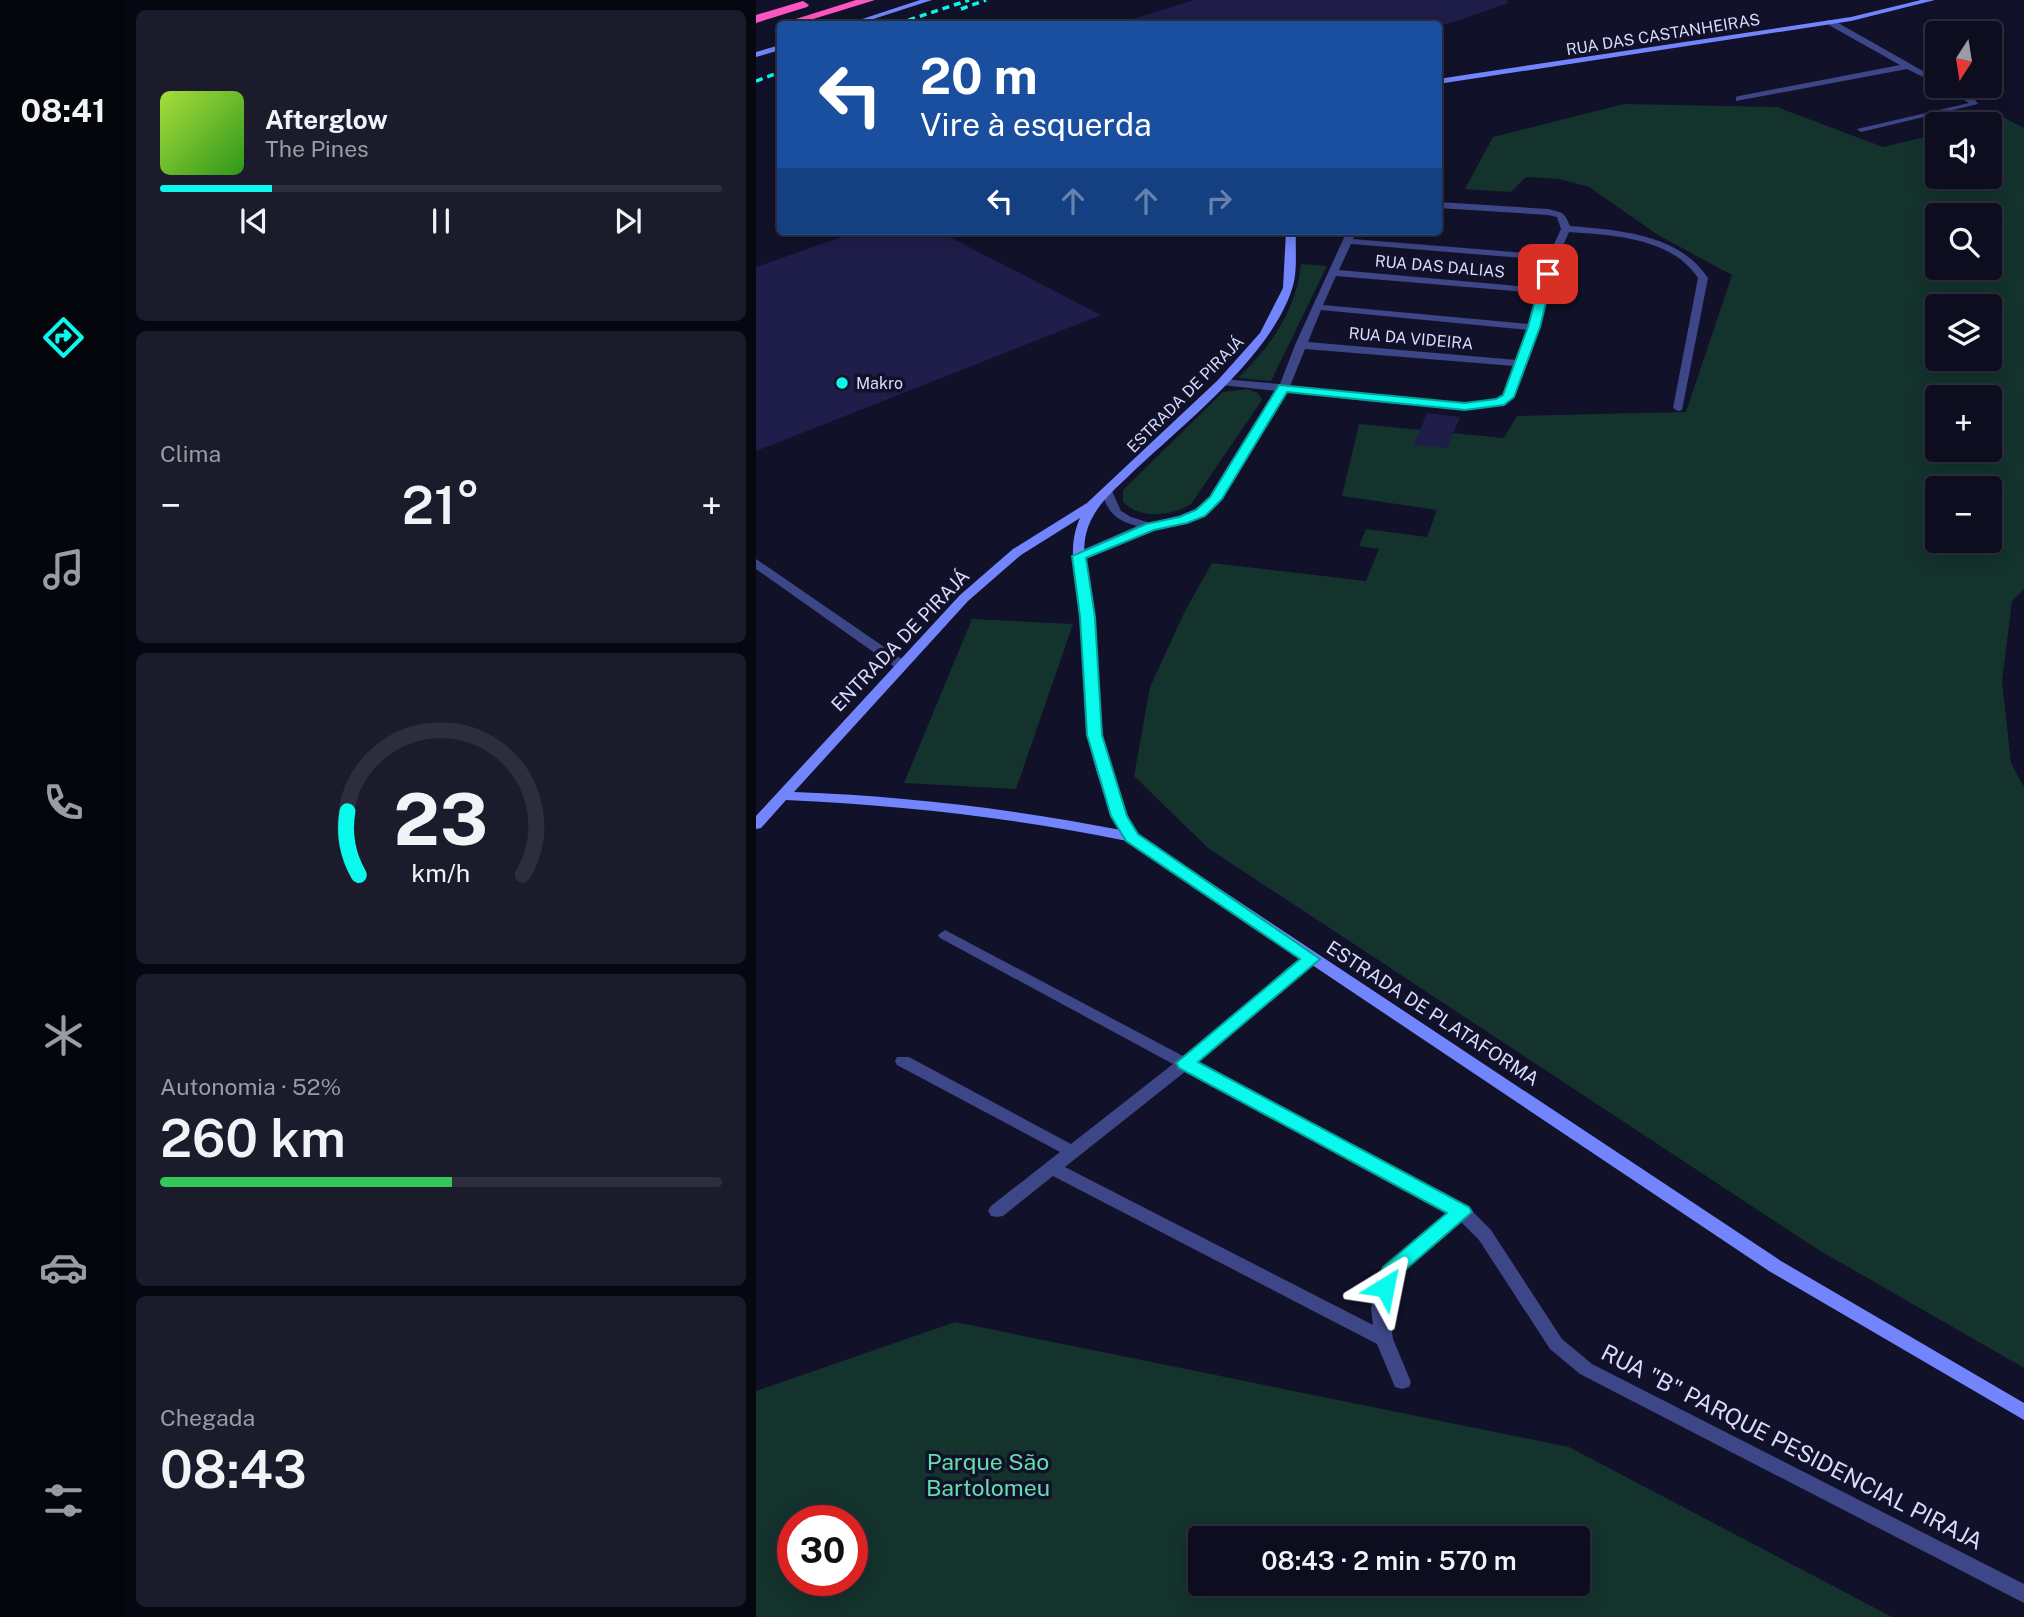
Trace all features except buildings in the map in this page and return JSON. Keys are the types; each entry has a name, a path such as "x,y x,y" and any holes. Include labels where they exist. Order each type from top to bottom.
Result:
{"highway":[{"path":"756,18 822,0"},
{"path":"796,21 869,0"}],"main road":[{"path":"861,21 928,0"},
{"name":"RUA DAS CASTANHEIRAS","path":"1442,81 1830,22 1931,0"},
{"path":"756,55 777,48"},
{"name":"ESTRADA DE PIRAJÁ","path":"1108,492 1222,382 1265,334 1279,311 1288,288 1291,235"},
{"name":"ESTRADA DE PLATAFORMA","path":"1108,492 1092,505 1080,527 1079,556 1087,617 1095,735 1119,816 1131,837 1775,1266 2024,1412"},
{"name":"ENTRADA DE PIRAJÁ","path":"756,825 901,665 993,572 1017,552 1092,505"},
{"path":"784,796 846,798 970,810 1059,822 1131,837"}],"street":[{"path":"1830,22 1925,76"},
{"path":"1740,99 1907,66"},
{"path":"1861,129 1974,104 1968,98"},
{"path":"1222,382 1465,406 1499,403 1508,397 1534,327 1552,258 1566,229 1561,215 1548,212 1442,205"},
{"path":"1566,229 1614,233 1650,241 1693,262 1700,270 1703,278 1678,408"},
{"path":"1079,556 1150,526 1183,521 1200,513 1215,499 1284,387 1300,345 1350,236 1552,258"},
{"name":"RUA DAS DALIAS","path":"1334,273 1544,291"},
{"path":"1317,307 1534,327"},
{"name":"RUA DA VIDEIRA","path":"1300,345 1519,363"},
{"path":"1108,492 1112,509 1120,517 1150,526"},
{"path":"756,563 901,665"},
{"name":"RUA \"B\" PARQUE PESIDENCIAL PIRAJA","path":"945,935 1462,1212 1485,1235 1556,1344 1586,1370 2024,1594"},
{"path":"997,1211 1185,1063 1311,959"},
{"path":"903,1061 1071,1151"},
{"path":"1051,1167 1384,1339"},
{"path":"1402,1382 1384,1339 1380,1308 1390,1272 1462,1212"}],"green space":[{"path":"1624,104 1777,107 1883,147 1925,137 1925,189 2002,189 2002,119 2024,128 2024,589 2012,601 2002,681 2011,763 2024,787 2024,1368 1817,1249 1208,848 1134,776 1150,687 1185,611 1212,563 1366,581 1379,549 1359,546 1366,529 1427,537 1437,510 1342,496 1359,424 1504,438 1517,416 1686,412 1732,275 1658,235 1589,187 1559,179 1526,177 1511,192 1465,189 1493,137"},
{"path":"1301,264 1327,266 1271,381 1238,378 1280,327 1294,297"},
{"path":"1247,389 1258,393 1262,400 1191,504 1175,511 1147,514 1130,508 1123,502 1123,490 1223,392"},
{"path":"972,619 1073,624 1016,789 904,783"},
{"name":"Parque São Bartolomeu","path":"955,1322 1569,1447 1892,1617 756,1617 756,1391"}],"railway":[{"path":"906,21 969,0"},
{"path":"961,9 986,0"},
{"path":"756,81 777,73"}],"place":[{"name":"Makro","path":"842,383"}],"route":[{"path":"1385,1287 1390,1272 1462,1212 1185,1063 1311,959 1261,922 1131,837 1119,816 1095,735 1087,617 1079,556 1150,526 1183,521 1200,513 1215,499 1284,387 1465,406 1499,403 1508,397 1534,327 1548,274"}]}
